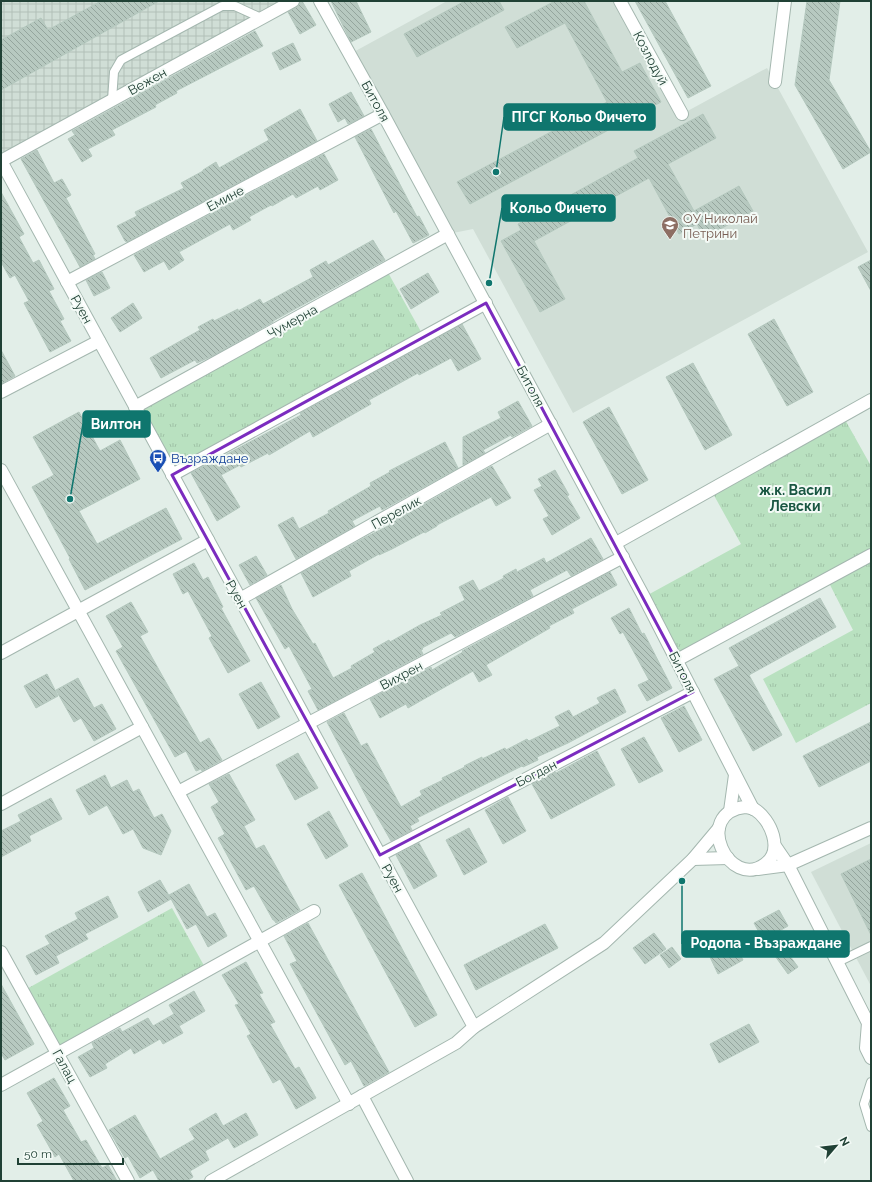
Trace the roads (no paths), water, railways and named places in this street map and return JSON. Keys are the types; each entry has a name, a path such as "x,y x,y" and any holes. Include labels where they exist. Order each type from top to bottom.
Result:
{"street":[{"name":"Вежен","path":"1,161 293,1"},
{"name":"Битоля","path":"320,1 384,114 616,543 753,809"},
{"name":"Козлодуй","path":"620,1 682,114"},
{"path":"775,82 785,1"},
{"name":"Емине","path":"67,282 384,114"},
{"name":"Руен","path":"1,161 474,1027"},
{"name":"Чумерна","path":"135,407 448,234"},
{"path":"172,475 486,303"},
{"path":"1,392 99,341"},
{"path":"616,543 871,400"},
{"name":"Перелик","path":"240,599 551,424"},
{"path":"1,470 349,1104"},
{"path":"1,653 208,540"},
{"path":"677,660 871,555"},
{"name":"Вихрен","path":"178,792 623,557"},
{"name":"Богдан","path":"380,855 693,692"},
{"path":"1,804 142,727"},
{"path":"730,811 735,775"},
{"path":"211,1181 456,1042 474,1027 604,943 693,859 719,828 724,818 730,811 736,808 745,807 753,809 764,818 772,833 775,846 788,865 868,1023 866,1048 871,1058"},
{"path":"719,828 720,844 728,858 740,868 752,870 788,865 871,828"},
{"path":"752,870 765,865 771,858 775,846"},
{"path":"693,859 728,858"},
{"path":"1,1084 314,911"},
{"name":"Галац","path":"1,952 128,1181"},
{"path":"362,1096 407,1181"}],"lane":[{"path":"112,100 114,72 121,60 222,6 235,6 261,18"},
{"path":"838,962 871,946"},
{"path":"871,1082 864,1104 871,1127"}],"place":[{"name":"ПГСГ Кольо Фичето","path":"496,172"},
{"name":"ОУ Николай Петрини","path":"670,240"},
{"name":"Кольо Фичето","path":"489,283"},
{"name":"Възраждане","path":"158,473"},
{"name":"Вилтон","path":"70,499"},
{"name":"Родопа - Възраждане","path":"682,881"}],"district":[{"name":"ж.к. Васил Левски","path":"795,498"}]}
